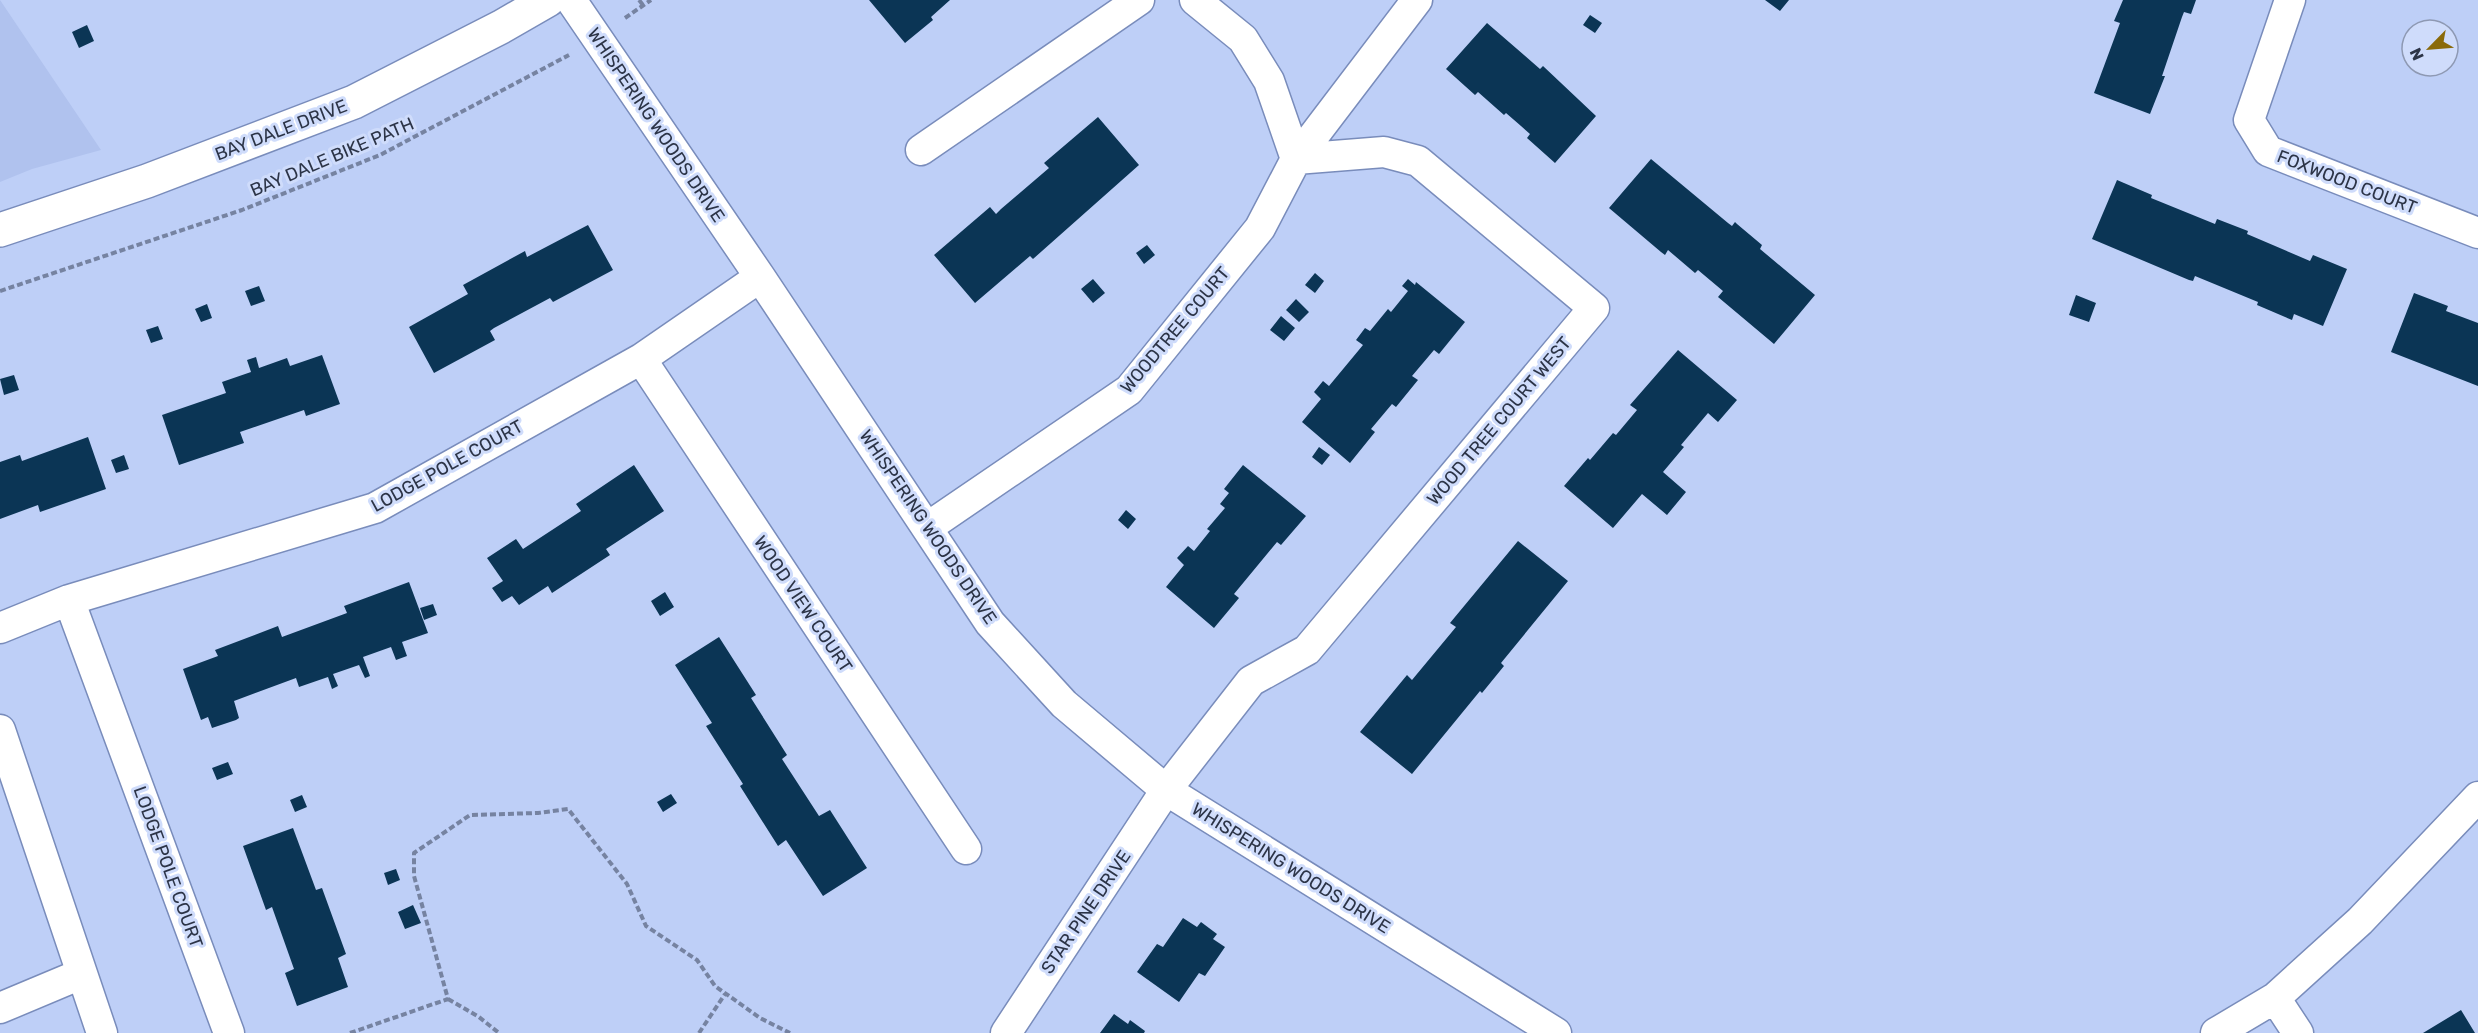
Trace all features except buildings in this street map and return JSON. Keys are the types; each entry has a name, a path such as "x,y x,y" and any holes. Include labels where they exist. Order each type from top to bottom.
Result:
{"street":[{"name":"BAY DALE DRIVE","path":"0,230 147,181 354,102 501,27 548,0"},
{"name":"WHISPERING WOODS DRIVE","path":"571,0 760,277 990,622 1065,704 1166,790 1549,1032"},
{"path":"921,150 1139,0"},
{"path":"1195,0 1243,39 1269,81 1296,159"},
{"name":"WOODTREE COURT","path":"928,527 1129,390 1260,228 1296,159 1417,0"},
{"name":"FOXWOOD COURT","path":"2290,0 2249,120 2268,151 2478,233"},
{"name":"WOOD TREE COURT WEST","path":"1166,790 1251,681 1307,651 1594,308 1418,161 1384,152 1296,159"},
{"name":"LODGE POLE COURT","path":"0,628 69,600 375,508 641,359 760,277"},
{"name":"WOOD VIEW COURT","path":"641,359 966,849"},
{"name":"LODGE POLE COURT","path":"69,600 229,1033"},
{"path":"0,730 102,1033"},
{"name":"STAR PINE DRIVE","path":"1006,1033 1166,790"},
{"path":"2216,1033 2275,998 2360,921 2478,797"},
{"path":"0,1008 81,974"},
{"path":"2275,998 2298,1033"}],"path":[{"path":"639,0 642,5"},
{"name":"BAY DALE BIKE PATH","path":"0,291 242,210 380,155 561,60 651,0"},
{"path":"499,1033 479,1017 447,999 414,876 414,853 470,815 538,813 568,809 627,884 646,926 697,960 715,987 760,1018 790,1033"},
{"path":"699,1033 725,994"},
{"path":"350,1033 447,999"}],"shaded area":[{"path":"0,0 101,150 32,169 0,182"}]}
